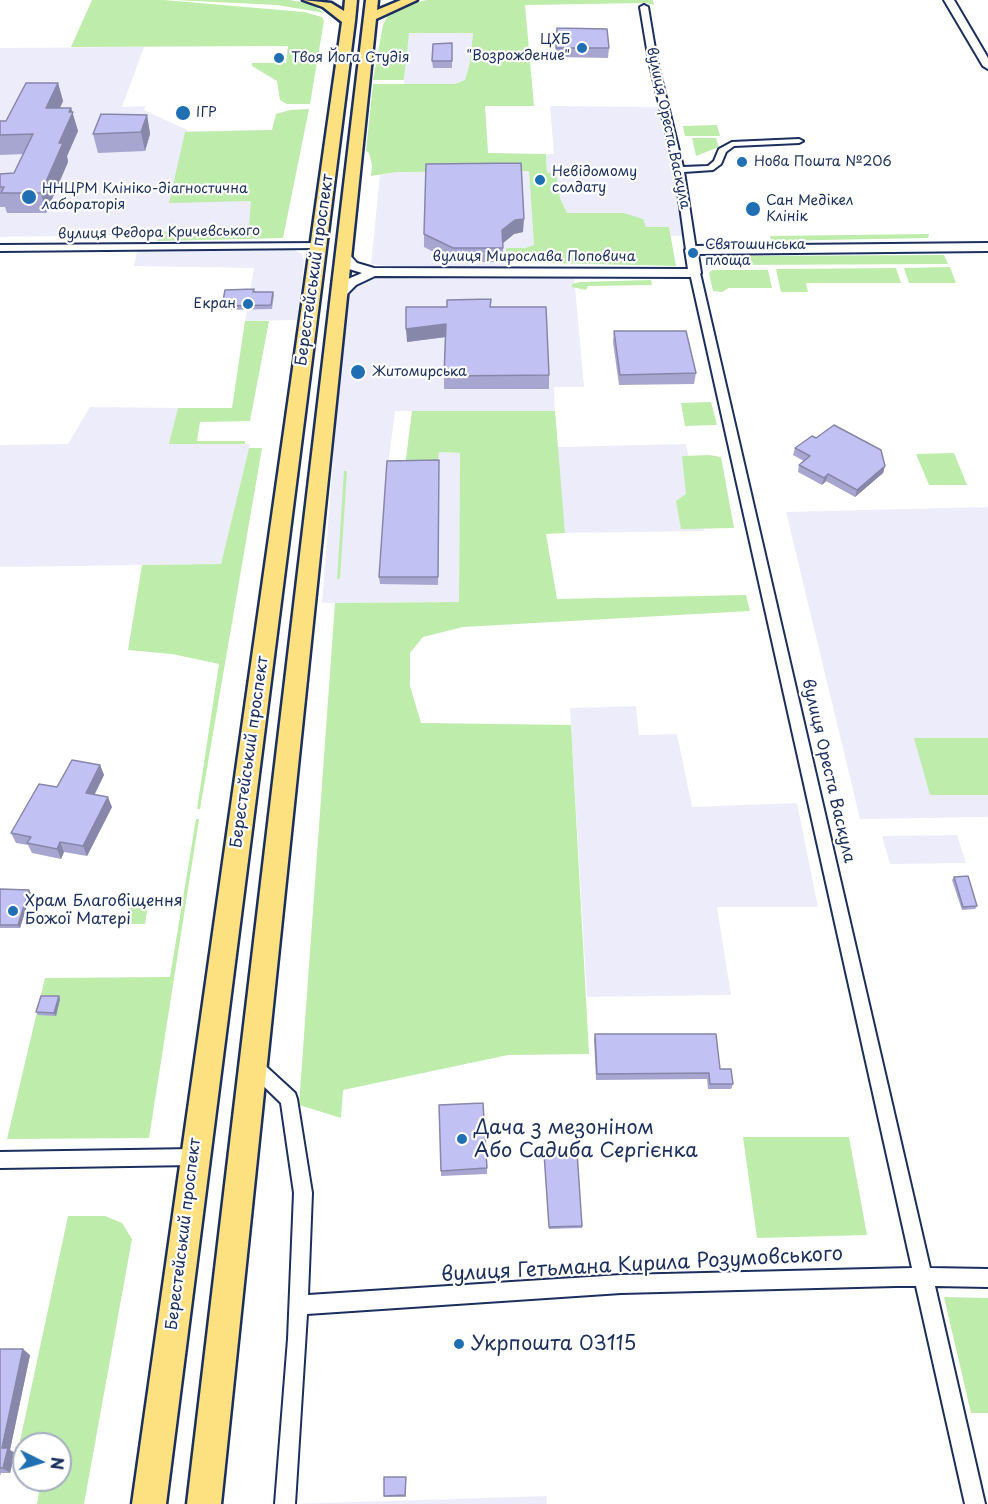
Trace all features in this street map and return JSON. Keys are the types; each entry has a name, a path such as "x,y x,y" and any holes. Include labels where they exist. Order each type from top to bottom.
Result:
{"main road":[{"path":"309,0 356,13 411,0"},
{"name":"Берестейський проспект","path":"149,1504 318,245 356,13 372,0"},
{"name":"Берестейський проспект","path":"204,1504 252,1064 297,683 338,295 356,13"}],"street":[{"path":"949,0 988,66"},
{"name":"вулиця Ореста Васкула","path":"644,7 653,61 679,170 691,250"},
{"path":"679,170 705,170 714,166 722,151 732,144 799,141"},
{"name":"вулиця Федора Кричевського","path":"0,248 318,245"},
{"path":"695,273 691,250 988,247"},
{"name":"вулиця Мирослава Поповича","path":"342,254 353,266 373,272 695,273"},
{"name":"вулиця Мирослава Поповича","path":"338,295 352,282 373,272"},
{"name":"вулиця Ореста Васкула","path":"695,273 975,1504"},
{"path":"252,1064 289,1100 303,1193 299,1305 285,1504"},
{"path":"0,1160 194,1157"},
{"name":"вулиця Гетьмана Кирила Розумовського","path":"299,1305 621,1284 925,1277 988,1278"}],"shaded area":[{"path":"408,33 473,33 465,80 455,84 404,85"},
{"path":"144,47 122,107 145,106 144,110 189,131 272,130 255,233 0,237 0,48"},
{"path":"550,106 661,107 674,156 683,236 671,236 669,227 646,227 624,213 567,213 560,198 556,173 547,173 546,154 554,154"},
{"path":"529,171 534,245 525,248 507,248 507,269 410,269 371,264 380,175 397,172"},
{"path":"292,249 302,254 304,261 297,320 245,321 254,268 134,266 137,251"},
{"path":"370,275 574,275 584,387 554,387 555,411 395,411 388,465 439,452 460,453 459,602 322,603 346,294 356,283"},
{"path":"90,407 178,408 170,444 250,444 221,564 0,567 0,445 68,444"},
{"path":"686,444 704,531 565,533 557,447"},
{"path":"988,507 988,817 860,819 786,512"},
{"path":"636,706 639,735 677,734 692,807 797,803 818,907 717,907 731,995 587,997 570,708"},
{"path":"957,835 966,863 890,864 882,836"},
{"path":"547,1496 547,1504 290,1504"}],"green space":[{"path":"92,0 164,0 304,12 322,17 324,21 310,104 287,104 280,100 277,81 252,66 252,63 286,63 288,46 71,47"},
{"path":"175,0 290,0 311,4 325,13 277,5"},
{"path":"427,0 653,0 654,5 646,3 525,5 534,106 485,106 488,153 546,154 547,173 556,173 560,198 567,213 624,213 643,219 646,227 669,227 676,266 507,262 506,248 525,248 534,245 529,171 397,172 371,176 372,165 369,153 366,151 373,84 455,84 465,80 470,62 473,33 409,33 404,80 373,80 383,25 388,15 414,3"},
{"path":"309,109 283,238 157,241 160,232 249,228 251,201 169,203 185,132 272,130 276,114 290,110"},
{"path":"717,125 720,136 685,136 683,126"},
{"path":"692,138 716,138 719,147 696,156"},
{"path":"929,234 928,238 771,241 770,236"},
{"path":"944,255 948,264 727,265 725,256"},
{"path":"950,267 956,283 909,283 904,268"},
{"path":"896,268 901,283 806,283 808,292 781,292 776,269"},
{"path":"712,270 768,270 772,288 729,288 722,292 713,291 709,273"},
{"path":"651,280 652,285 588,286 586,290 572,287 572,284 580,282"},
{"path":"245,321 269,321 250,421 200,422 197,441 245,441 245,444 169,444 178,408 232,408"},
{"path":"711,402 717,425 685,426 681,403"},
{"path":"412,411 555,411 565,533 546,534 557,599 746,595 750,611 463,627 423,637 410,653 410,686 421,723 571,725 589,1054 508,1055 343,1090 341,1118 299,1105 335,603 459,602 460,453 439,452 437,466 405,466"},
{"path":"249,448 262,448 200,809 197,809 219,664 172,654 128,650 142,565 221,564"},
{"path":"954,453 967,485 929,485 916,454"},
{"path":"682,456 721,457 734,528 681,529 676,501 686,494"},
{"path":"344,471 347,471 340,578 337,580"},
{"path":"914,738 988,738 988,795 930,795"},
{"path":"196,819 199,819 149,1138 7,1139 45,978 170,977"},
{"path":"129,905 148,905 145,924 125,924"},
{"path":"743,1137 849,1137 867,1235 757,1238"},
{"path":"68,1216 105,1216 122,1223 132,1239 84,1504 37,1504 39,1492 72,1492 72,1432 22,1432"},
{"path":"944,1297 988,1298 988,1413 971,1413"}],"building":[{"path":"557,28 607,29 609,48 556,48"},
{"path":"452,43 452,61 432,61 433,44"},
{"path":"26,83 58,83 46,108 71,108 69,112 73,112 59,143 63,143 41,193 1,193 4,187 0,187 0,174 14,173 33,134 0,135 0,121 6,121"},
{"path":"101,114 147,115 141,132 93,134"},
{"path":"521,163 524,219 515,220 502,230 503,248 453,248 424,234 426,164"},
{"name":"Екран","path":"254,289 253,292 273,292 271,305 222,306 225,290"},
{"path":"491,299 490,307 546,307 549,375 444,376 446,324 406,329 406,307 447,307 447,300"},
{"path":"614,331 686,331 696,373 620,375"},
{"path":"834,425 881,450 885,466 857,490 828,474 824,478 799,465 810,456 795,448 812,436 816,438"},
{"path":"439,460 438,577 379,577 387,461"},
{"path":"72,760 100,765 86,793 108,797 83,846 60,842 57,849 27,843 31,837 11,833 39,784 57,787"},
{"path":"968,876 977,906 963,907 954,877"},
{"name":"Храм Благовіщення Божої Матері","path":"0,889 29,890 18,925 0,925"},
{"path":"41,996 59,996 54,1013 36,1012"},
{"path":"595,1034 716,1034 720,1069 731,1069 733,1084 710,1084 709,1073 597,1074"},
{"path":"483,1103 487,1168 441,1171 439,1105"},
{"path":"577,1152 582,1226 549,1227 544,1153"},
{"path":"0,1349 23,1349 2,1448 8,1448 3,1468 0,1468"},
{"path":"384,1477 406,1477 405,1495 384,1496"}],"place":[{"name":"ЦХБ \"Возрождение\"","path":"582,48"},
{"name":"Твоя Йога Студiя","path":"279,58"},
{"name":"ІГР","path":"183,113"},
{"name":"Нова Пошта №206","path":"742,162"},
{"name":"Невідомому солдату","path":"540,180"},
{"name":"ННЦРМ Клініко-діагностична лабораторія","path":"29,197"},
{"name":"Сан Медікел Клінік","path":"753,209"},
{"name":"Святошинська площа","path":"693,253"},
{"name":"Екран","path":"248,304"},
{"name":"Житомирська","path":"358,372"},
{"name":"Храм Благовіщення Божої Матері","path":"13,911"},
{"name":"Дача з мезоніном Або Садиба Сергієнка","path":"462,1139"},
{"name":"Укрпошта 03115","path":"459,1344"}]}
